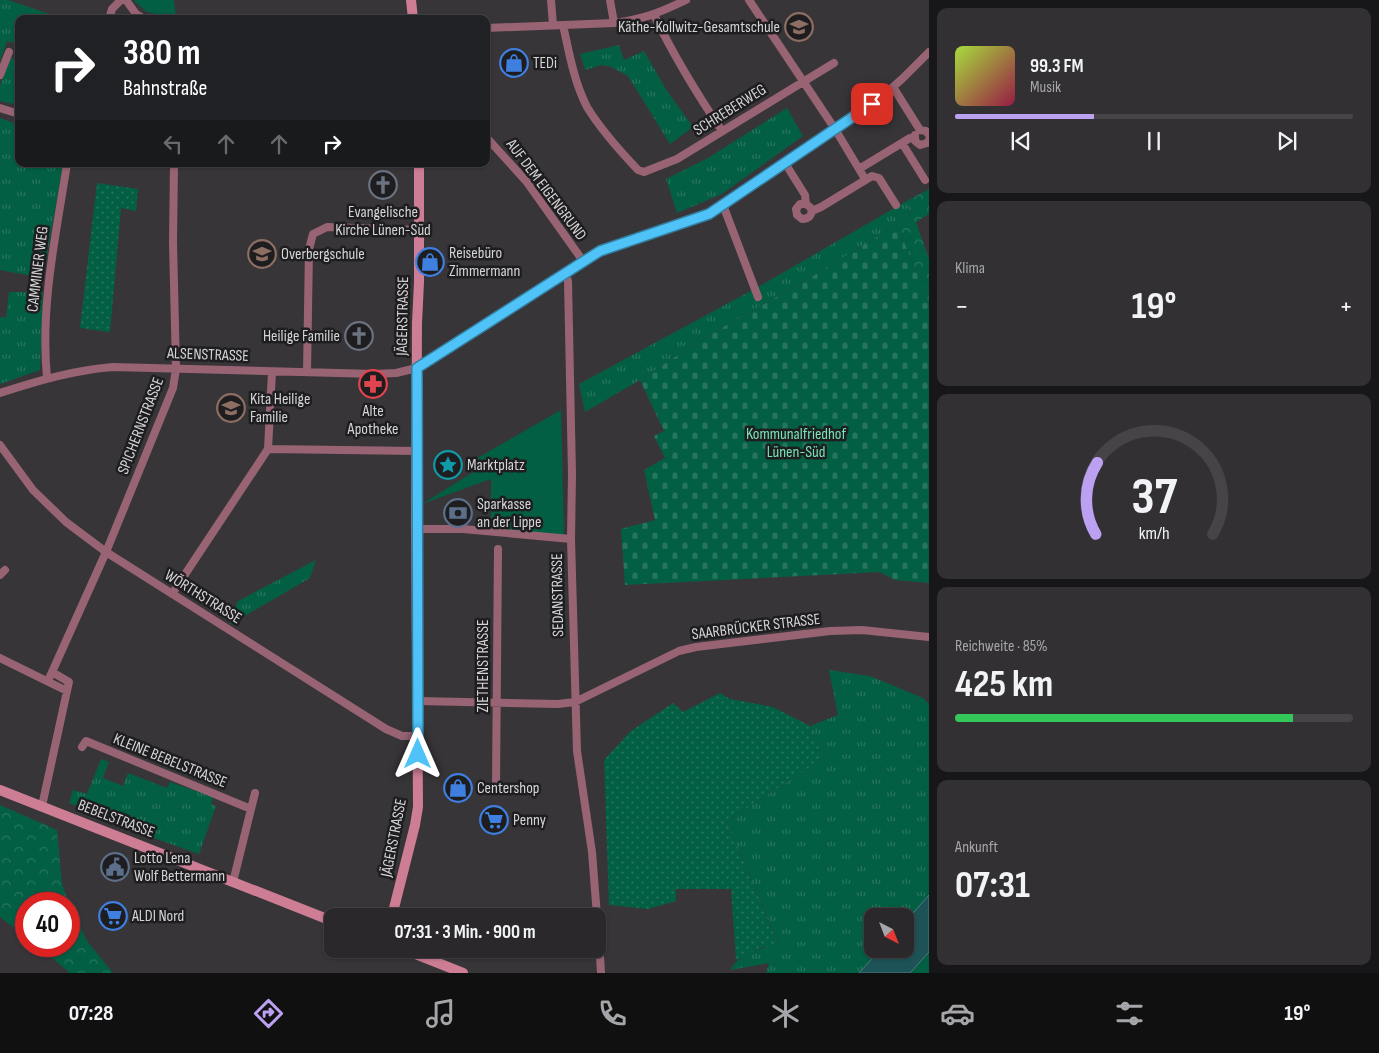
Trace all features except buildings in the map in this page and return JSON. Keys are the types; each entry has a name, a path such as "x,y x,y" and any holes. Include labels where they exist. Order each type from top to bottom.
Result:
{"street":[{"path":"110,15 112,9 122,0"},
{"path":"126,0 138,15"},
{"path":"411,0 413,15"},
{"path":"551,0 553,25"},
{"path":"610,0 614,23"},
{"path":"490,28 614,23 654,15 686,0"},
{"path":"749,0 835,130 865,180"},
{"path":"654,15 702,103 722,131"},
{"name":"SCHREBERWEG","path":"563,25 577,82 587,106 611,141 638,170 644,172 677,159 834,63"},
{"path":"0,75 8,52"},
{"path":"417,368 606,248 697,219 723,205 835,130 893,87 929,52"},
{"path":"893,87 920,130 926,131 929,135"},
{"path":"0,108 15,113"},
{"path":"920,130 916,133 917,143 920,145 926,144 929,140"},
{"path":"859,170 910,138 915,138"},
{"name":"AUF DEM EIGENGRUND","path":"490,142 526,181 583,261"},
{"path":"902,143 925,180"},
{"path":"785,163 805,195 806,204"},
{"name":"CAMMINER WEG","path":"47,378 44,332 67,167"},
{"name":"SPICHERNSTRASSE","path":"48,681 106,552 173,388 176,369 173,242 174,167"},
{"name":"JÄGERSTRASSE","path":"394,908 417,816 419,736 416,529 417,368 420,274 418,230 419,167"},
{"path":"812,211 810,206 803,203 797,206 796,209 797,216 806,219 812,211 872,176 879,178 896,205"},
{"path":"723,205 758,297"},
{"path":"307,372 309,249 313,234 327,227 418,230"},
{"name":"SEDANSTRASSE","path":"565,273 568,281 570,341 571,539 576,751 592,852 596,908"},
{"name":"ALSENSTRASSE","path":"0,393 47,378 106,367 388,374 417,368"},
{"path":"172,594 268,449 272,372"},
{"name":"WÖRTHSTRASSE","path":"0,444 33,490 66,522 106,552 386,729 402,736 419,736"},
{"path":"268,449 417,451"},
{"path":"416,529 463,529 571,539"},
{"name":"ZIETHENSTRASSE","path":"496,784 498,549"},
{"name":"SAARBRÜCKER STRASSE","path":"418,701 558,704 574,702 678,651 696,647 796,634 862,630 929,637"},
{"path":"0,658 67,691"},
{"path":"42,806 70,682 52,672"},
{"name":"KLEINE BEBELSTRASSE","path":"82,747 86,742 251,809"},
{"name":"BEBELSTRASSE","path":"0,790 324,918"},
{"path":"233,882 255,793"},
{"path":"425,958 463,973"},
{"path":"600,958 601,973"}],"green space":[{"path":"0,0 8,0 52,15 15,15 15,43 7,41 0,61"},
{"path":"133,0 174,0 176,15 147,12"},
{"path":"619,45 624,60 644,51 667,91 693,127 670,144 628,76 611,67 602,65 585,70 580,54"},
{"path":"11,58 15,59 15,104 0,101 0,85"},
{"path":"787,108 803,136 722,194 677,213 666,179 708,158"},
{"path":"0,118 15,124 15,167 62,167 43,278 0,270"},
{"path":"97,183 138,189 136,211 121,208 110,332 80,328"},
{"path":"929,189 929,214 916,222 929,259 929,303 897,225 911,213 905,202"},
{"path":"905,202 911,213 897,225 803,282 704,338 640,380 585,412 579,384 758,287"},
{"name":"Kommunalfriedhof Lünen-Süd","path":"897,225 929,303 929,583 895,580 880,572 625,585 621,529 655,520 644,470 665,458 654,436 664,431 640,380 704,338 803,282"},
{"path":"9,292 43,292 40,370 0,384 0,317 6,317"},
{"path":"561,410 564,536 491,529 491,479 422,504 475,471 472,461"},
{"path":"316,560 310,578 229,625 238,601"},
{"path":"829,670 870,676 923,698 929,704 929,895 914,912 914,908 864,908 864,958 873,958 859,973 766,973 769,963 730,970 745,955 779,945 727,821 824,758 810,726 838,715"},
{"path":"720,693 730,699 773,707 810,726 824,758 727,821 779,946 760,948 736,960 731,889 676,889 676,901 648,909 609,905 604,760 631,731 673,703 683,712"},
{"path":"101,759 109,762 103,778 123,786 128,773 167,788 170,782 213,797 211,804 216,806 199,854 145,835 69,803 73,790 87,794"},
{"path":"133,775 150,782 146,790 130,783"},
{"path":"0,805 57,830 62,884 65,892 15,892 15,929 0,917"},
{"path":"80,927 87,941 113,973 70,973 51,957 80,957"},
{"path":"929,952 929,973 910,973"}],"water":[{"path":"929,895 929,952 910,973 859,973 873,958 914,958 914,912"}],"place":[{"name":"Käthe-Kollwitz-Gesamtschule","path":"799,27"},
{"name":"TEDi","path":"514,63"},
{"name":"Evangelische Kirche Lünen-Süd","path":"383,185"},
{"name":"Overbergschule","path":"262,254"},
{"name":"Reisebüro Zimmermann","path":"430,262"},
{"name":"Heilige Familie","path":"359,336"},
{"name":"Alte Apotheke","path":"373,384"},
{"name":"Kita Heilige Familie","path":"231,408"},
{"name":"Marktplatz","path":"448,465"},
{"name":"Sparkasse an der Lippe","path":"458,513"},
{"name":"Centershop","path":"458,788"},
{"name":"Penny","path":"494,820"},
{"name":"Lotto Lena Wolf Bettermann","path":"115,867"},
{"name":"ALDI Nord","path":"113,916"}],"route":[{"path":"418,754 417,368 600,251 709,214 872,104"}]}
